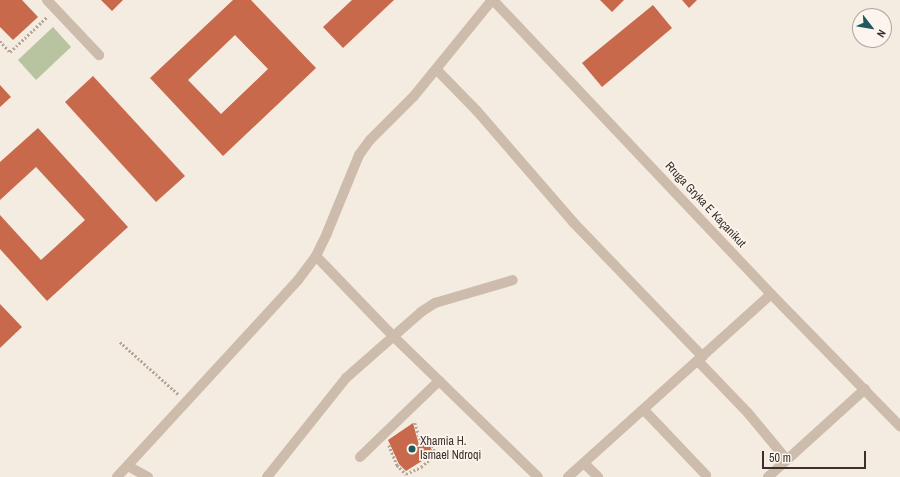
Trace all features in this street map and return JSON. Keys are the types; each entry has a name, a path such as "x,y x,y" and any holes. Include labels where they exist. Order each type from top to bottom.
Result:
{"street":[{"path":"47,0 99,55"},
{"path":"117,477 278,304 316,256 359,155 370,140 414,96 493,0"},
{"name":"Rruga Gryka E Kaçanikut","path":"493,0 771,294 900,426"},
{"path":"436,69 477,111 573,222 701,359 787,460"},
{"path":"316,256 393,336 538,477"},
{"path":"267,477 346,378 393,336 435,303 513,280"},
{"path":"568,477 701,359 771,294"},
{"path":"360,458 440,381"},
{"path":"768,477 864,389"},
{"path":"644,410 706,475"},
{"path":"584,463 598,477"},
{"path":"128,466 148,477"}],"path":[{"path":"0,40 10,52 55,9"},
{"path":"120,342 186,402"},
{"path":"384,434 397,465 406,474 420,467 435,455 430,438 420,440 413,418 408,422 405,415"}],"green space":[{"path":"53,27 71,47 36,80 18,60"}],"building":[{"path":"0,0 22,0 38,17 13,40 0,27"},
{"path":"101,0 123,0 112,11"},
{"path":"233,0 251,0 316,68 223,156 150,78","holes":["235,35 268,69 221,114 188,80"]},
{"path":"352,0 394,0 343,48 323,27"},
{"path":"600,0 624,0 612,12"},
{"path":"682,0 697,0 689,8"},
{"path":"653,5 672,28 602,87 582,63"},
{"path":"93,76 185,176 156,202 65,102"},
{"path":"0,85 11,97 0,107"},
{"path":"38,128 128,227 47,301 0,249 0,215 41,260 85,220 36,167 0,200 0,162"},
{"path":"0,304 22,327 0,348"},
{"name":"Xhamia H. Ismael Ndroqi","path":"413,423 419,445 429,442 433,454 406,471 399,464 388,440"}],"place":[{"name":"Xhamia H. Ismael Ndroqi","path":"412,449"}]}
